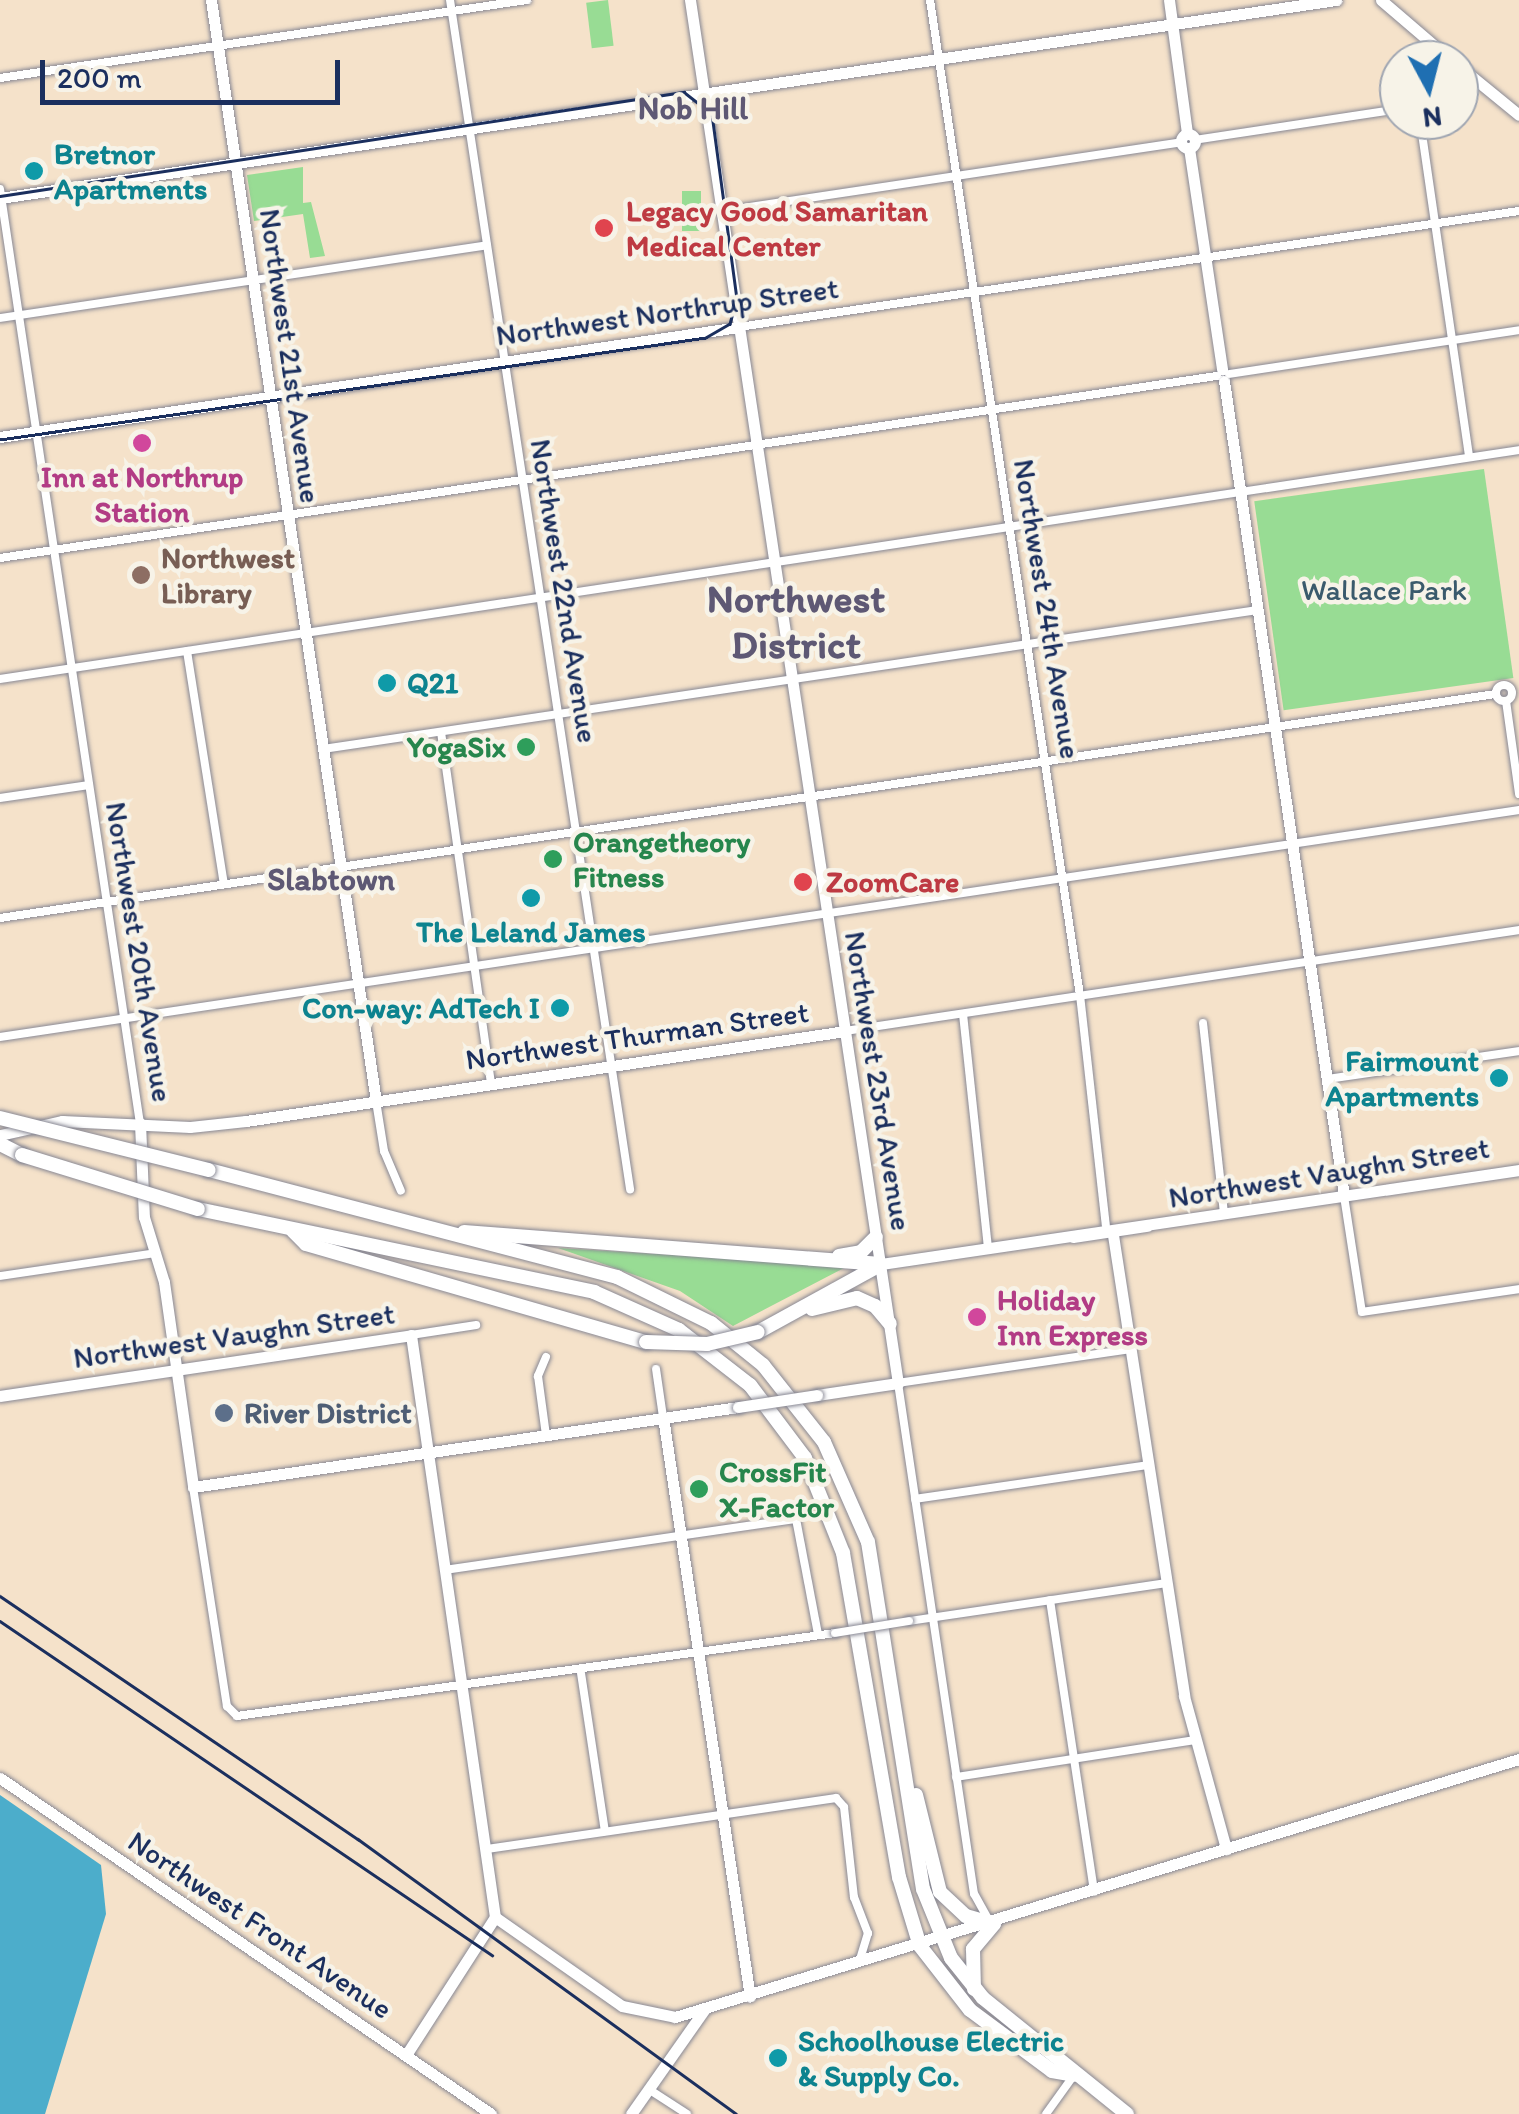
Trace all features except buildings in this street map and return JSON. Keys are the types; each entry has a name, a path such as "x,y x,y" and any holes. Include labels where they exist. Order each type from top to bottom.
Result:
{"highway":[{"path":"0,1118 464,1232 673,1300 735,1341 790,1395 839,1469 868,1542 923,1889 942,1940 974,1990 1074,2075 1127,2114"},
{"path":"0,1148 198,1209 594,1292 679,1330 750,1385 805,1458 834,1526 853,1597 901,1891 920,1946 970,2010 1052,2071 1074,2075"},
{"path":"292,1230 324,1250 646,1342 708,1344 758,1332 881,1264"},
{"path":"464,1232 881,1264"},
{"path":"735,1253 848,1256 876,1237"},
{"path":"782,1319 847,1298 875,1306 890,1324"},
{"path":"908,1782 920,1803 940,1892 966,1916 994,1924 974,1949 974,1990"}],"street":[{"name":"Northwest 21st Avenue","path":"211,0 376,1101 384,1151 401,1190"},
{"name":"Northwest 22nd Avenue","path":"450,0 630,1189"},
{"path":"0,78 527,0"},
{"name":"Northwest 23rd Avenue","path":"690,0 975,1903 994,1924"},
{"name":"Northwest 24th Avenue","path":"930,0 1080,995 1110,1231 1166,1582 1196,1740 1226,1849"},
{"path":"1169,0 1362,1312 1519,1289"},
{"path":"1,198 1336,0"},
{"path":"1381,0 1428,40"},
{"path":"1479,82 1519,115"},
{"path":"722,210 1379,112"},
{"path":"1423,140 1469,454"},
{"name":"Northwest 20th Avenue","path":"0,189 140,1123 142,1202 156,1253 176,1370 227,1706 237,1716 464,1689"},
{"name":"Northwest Northrup Street","path":"0,437 1519,211"},
{"path":"0,318 486,245"},
{"path":"0,558 1519,330"},
{"path":"0,679 1010,528 1469,454 1519,450"},
{"path":"323,750 1258,610"},
{"path":"187,651 224,884"},
{"path":"1496,694 1501,686 1515,691 1506,700"},
{"path":"0,918 1274,726 1496,694 1506,700"},
{"path":"1506,700 1519,794"},
{"path":"442,732 491,1083"},
{"path":"0,798 89,785"},
{"path":"0,1038 1519,810"},
{"name":"Northwest Thurman Street","path":"0,1135 62,1121 201,1127 1519,930"},
{"path":"963,1014 988,1250"},
{"path":"1203,1023 1224,1214"},
{"path":"1328,1078 1519,1050"},
{"name":"Northwest Vaughn Street","path":"881,1264 1519,1170"},
{"path":"0,1276 156,1253"},
{"name":"Northwest Vaughn Street","path":"0,1396 476,1325"},
{"path":"406,2055 496,1918 411,1335"},
{"path":"193,1487 1131,1349"},
{"path":"546,1357 538,1376 546,1435"},
{"path":"656,1369 750,1996"},
{"path":"916,1498 1150,1465"},
{"path":"446,1570 796,1518 818,1634"},
{"path":"464,1689 1166,1582"},
{"path":"1050,1600 1094,1892"},
{"path":"581,1673 604,1832"},
{"path":"956,1777 1196,1740"},
{"path":"496,1918 630,2010 667,2018 942,1940 1519,1759"},
{"name":"Northwest Front Avenue","path":"0,1778 491,2114"},
{"path":"487,1849 841,1800 858,1907 868,1933 854,1966"},
{"path":"632,2114 704,2010"},
{"path":"1046,2114 1074,2075"},
{"path":"650,2090 686,2114"}],"green space":[{"path":"608,0 614,46 592,48 586,3"},
{"path":"303,167 303,203 311,202 325,256 310,258 303,214 254,221 247,175"},
{"path":"682,191 701,191 701,231 682,231"},
{"name":"Wallace Park","path":"1484,469 1513,678 1284,710 1254,501"},
{"path":"558,1248 844,1268 733,1326 680,1291"}],"water":[{"path":"0,1795 101,1865 106,1914 45,2114 0,2114"}],"tram line":[{"path":"0,196 684,92 712,114 737,298 730,324 706,338 0,440"}],"railway":[{"path":"0,1596 358,1839 736,2114"},
{"path":"0,1621 492,1955"}],"place":[{"name":"Bretnor Apartments","path":"34,171"},
{"name":"Legacy Good Samaritan Medical Center","path":"604,228"},
{"name":"Inn at Northrup Station","path":"142,443"},
{"name":"Northwest Library","path":"141,575"},
{"name":"Q21","path":"387,683"},
{"name":"YogaSix","path":"526,747"},
{"name":"Orangetheory Fitness","path":"553,859"},
{"name":"ZoomCare","path":"803,882"},
{"name":"The Leland James","path":"531,898"},
{"name":"Con-way: AdTech I","path":"560,1008"},
{"name":"Fairmount Apartments","path":"1499,1078"},
{"name":"Holiday Inn Express","path":"977,1317"},
{"name":"River District","path":"224,1413"},
{"name":"CrossFit X-Factor","path":"699,1489"},
{"name":"Schoolhouse Electric & Supply Co.","path":"778,2058"}],"district":[{"name":"Nob Hill","path":"693,108"},
{"name":"Northwest District","path":"796,621"},
{"name":"Slabtown","path":"331,879"}]}
